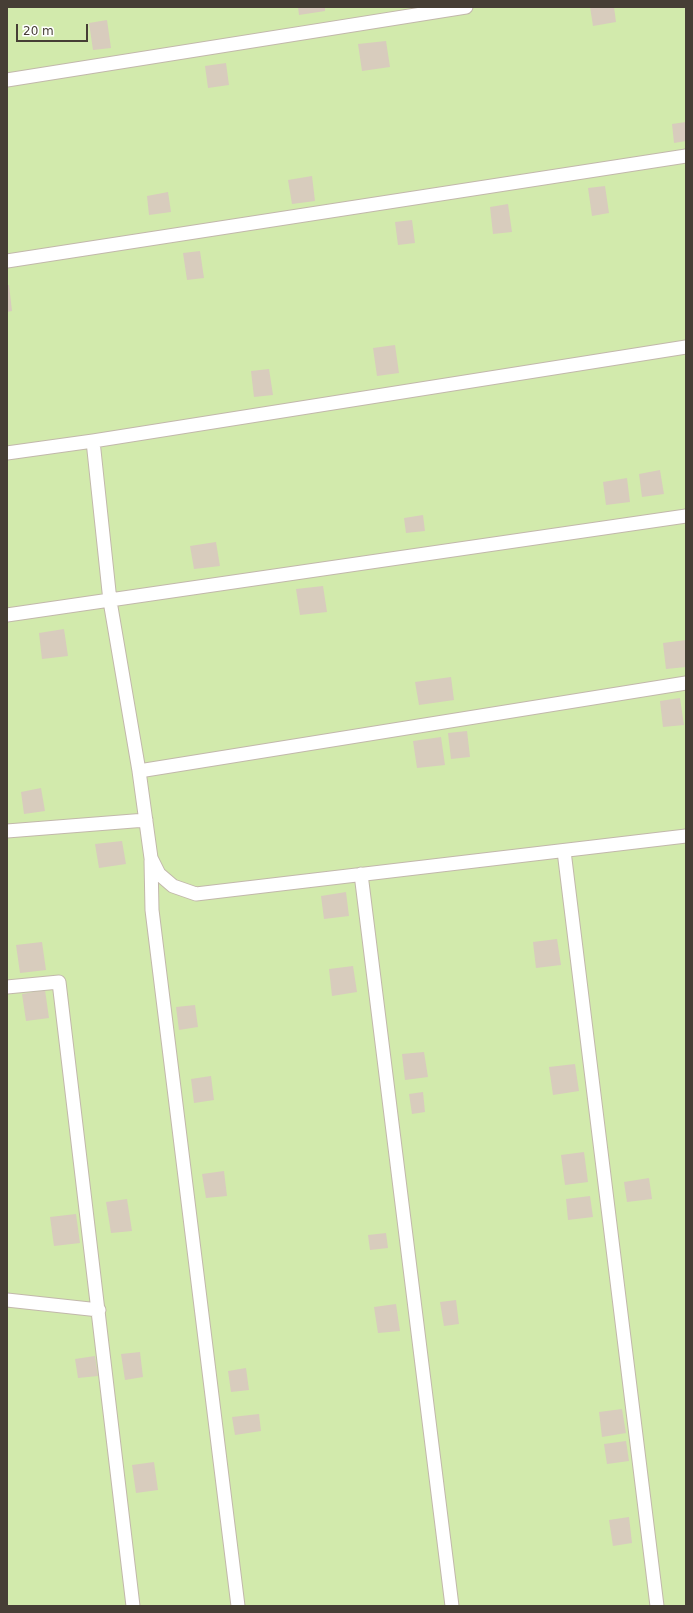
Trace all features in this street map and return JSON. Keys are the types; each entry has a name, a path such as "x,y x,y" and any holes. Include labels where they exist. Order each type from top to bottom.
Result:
{"lane":[{"path":"7,80 466,7"},
{"path":"7,261 686,156"},
{"path":"7,453 93,441 686,347"},
{"path":"93,441 110,601 146,820 150,858 152,910 238,1606"},
{"path":"7,615 686,516"},
{"path":"139,771 686,683"},
{"path":"7,831 146,820"},
{"path":"150,858 159,874 173,886 196,894 686,836"},
{"path":"564,850 657,1606"},
{"path":"361,874 452,1606"},
{"path":"7,987 59,982 133,1606"},
{"path":"7,1300 99,1310"}],"green space":[{"path":"7,7 686,7 686,1606 7,1606"}],"building":[{"path":"298,7 325,7 325,11 299,15"},
{"path":"590,7 614,7 616,22 593,26"},
{"path":"107,20 111,48 93,50 89,23"},
{"path":"386,41 390,67 362,71 358,44"},
{"path":"226,63 229,85 208,88 205,66"},
{"path":"686,122 686,141 674,143 672,124"},
{"path":"312,176 315,201 292,204 288,180"},
{"path":"605,186 609,213 592,216 588,188"},
{"path":"168,192 171,212 149,215 147,196"},
{"path":"508,204 512,232 493,234 490,207"},
{"path":"412,220 415,243 398,245 395,222"},
{"path":"200,251 204,278 187,280 183,253"},
{"path":"7,285 9,285 12,311 7,312"},
{"path":"395,345 399,373 377,376 373,348"},
{"path":"269,369 273,395 254,397 251,371"},
{"path":"660,470 664,494 642,497 639,474"},
{"path":"627,478 630,502 606,505 603,482"},
{"path":"423,515 425,531 406,533 404,518"},
{"path":"216,542 220,566 194,569 190,546"},
{"path":"323,586 327,612 300,615 296,589"},
{"path":"64,629 68,656 42,659 39,633"},
{"path":"686,640 686,667 666,669 663,643"},
{"path":"451,677 454,700 419,705 415,682"},
{"path":"680,698 684,725 663,727 660,701"},
{"path":"467,731 470,757 451,759 448,733"},
{"path":"441,737 445,765 417,768 413,741"},
{"path":"41,788 45,811 24,814 21,792"},
{"path":"122,841 126,864 99,868 95,844"},
{"path":"346,892 349,916 324,919 321,896"},
{"path":"557,939 561,965 536,968 533,942"},
{"path":"42,942 46,970 20,973 16,945"},
{"path":"353,966 357,992 332,996 329,969"},
{"path":"45,990 49,1018 26,1021 22,994"},
{"path":"195,1005 198,1027 179,1030 176,1007"},
{"path":"424,1052 428,1077 405,1080 402,1054"},
{"path":"575,1064 579,1091 553,1095 549,1067"},
{"path":"211,1076 214,1100 194,1103 191,1079"},
{"path":"423,1092 425,1112 412,1114 409,1094"},
{"path":"584,1152 588,1182 565,1185 561,1155"},
{"path":"224,1171 227,1196 206,1198 202,1174"},
{"path":"649,1178 652,1199 627,1202 624,1182"},
{"path":"590,1196 593,1217 568,1220 566,1199"},
{"path":"127,1199 132,1231 111,1233 106,1202"},
{"path":"76,1214 80,1243 54,1246 50,1217"},
{"path":"386,1233 388,1248 370,1250 368,1235"},
{"path":"456,1300 459,1324 444,1326 440,1302"},
{"path":"396,1304 400,1331 378,1333 374,1307"},
{"path":"140,1352 143,1377 125,1380 121,1354"},
{"path":"95,1356 98,1376 78,1378 75,1359"},
{"path":"246,1368 249,1390 231,1392 228,1371"},
{"path":"622,1409 626,1433 602,1437 599,1412"},
{"path":"259,1414 261,1431 235,1435 232,1417"},
{"path":"626,1441 629,1461 607,1464 604,1444"},
{"path":"154,1462 158,1490 136,1493 132,1465"},
{"path":"629,1517 632,1543 613,1546 609,1520"}]}
